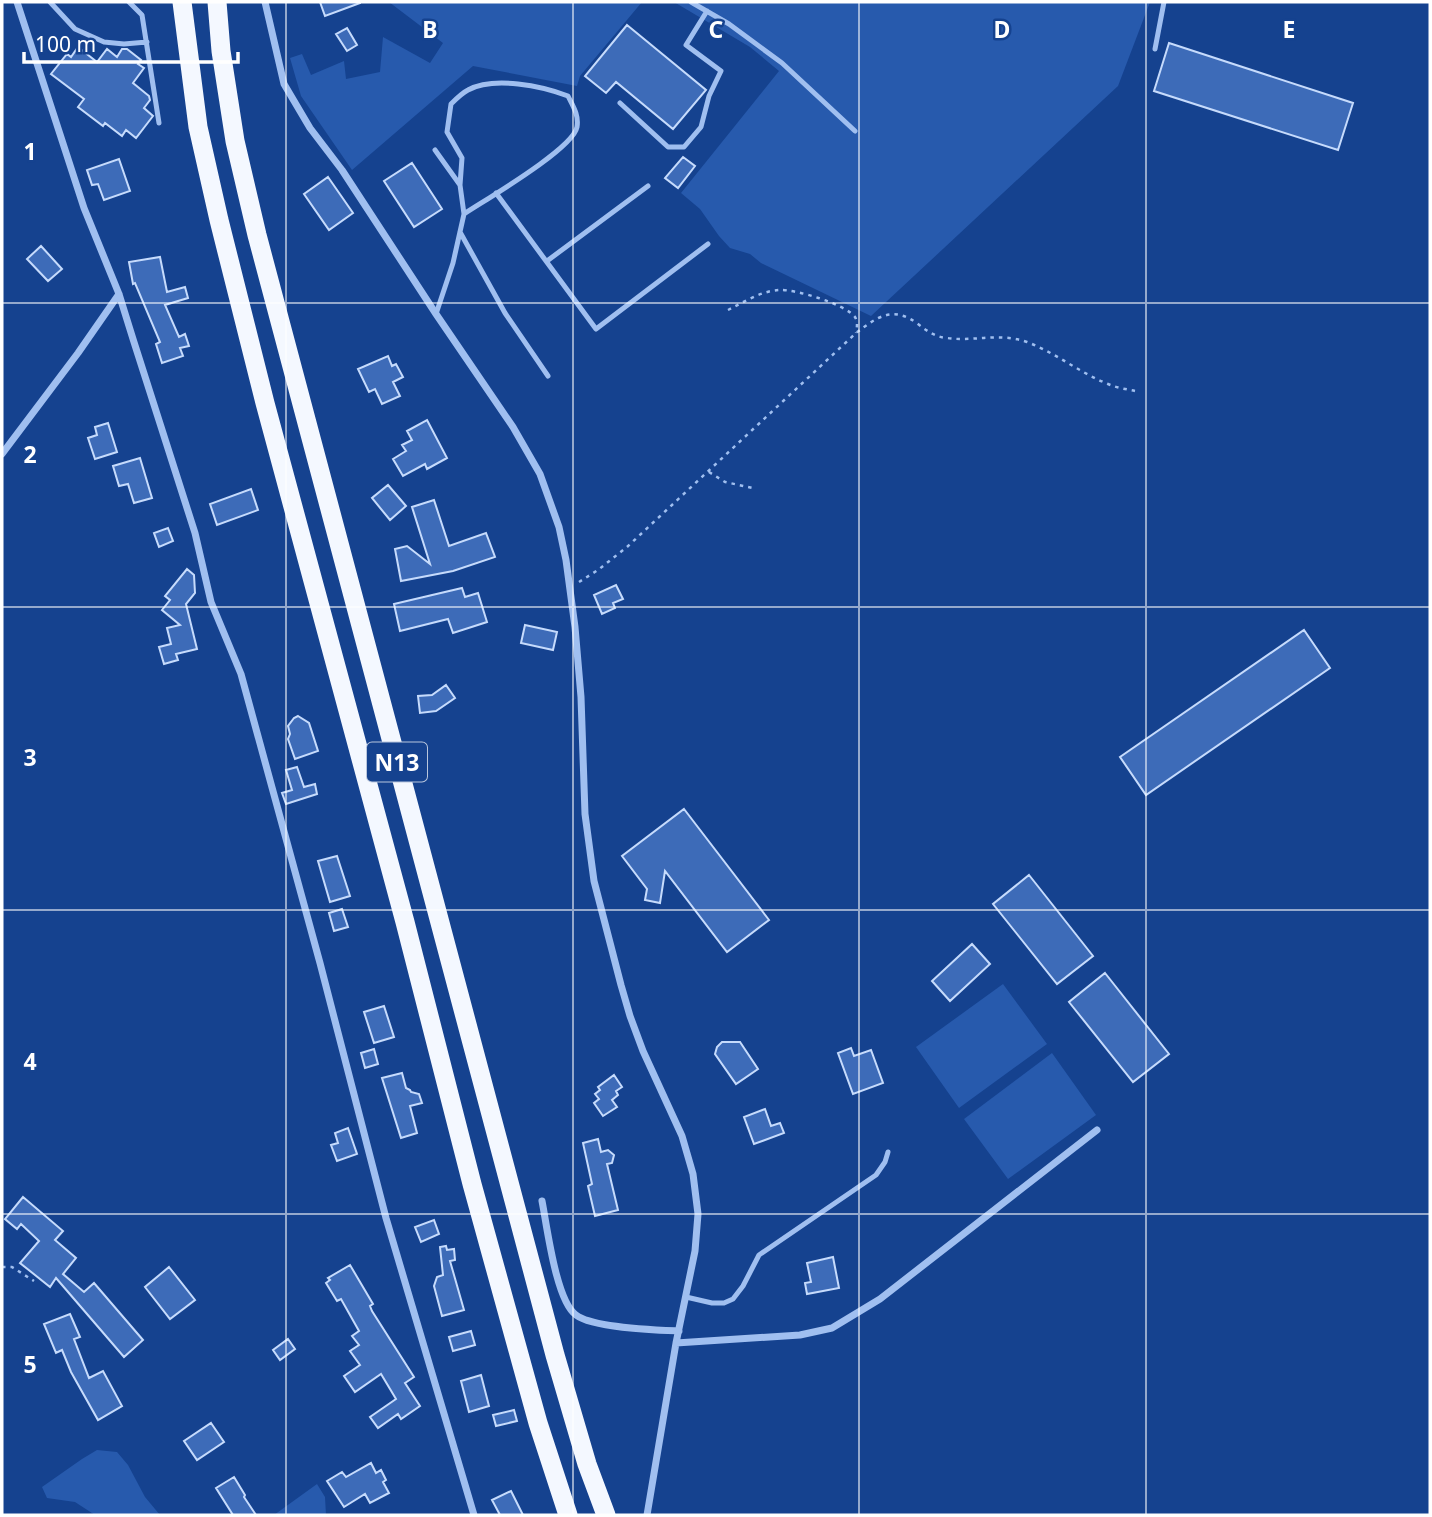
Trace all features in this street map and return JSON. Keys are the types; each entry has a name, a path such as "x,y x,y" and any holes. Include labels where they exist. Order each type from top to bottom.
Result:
{"highway":[{"name":"N13","path":"182,2 198,127 265,403 405,922 472,1184 538,1423 568,1515"},
{"name":"N13","path":"217,2 234,141 257,234 555,1354 587,1464 606,1515"}],"street":[{"path":"17,2 84,208 118,293 195,533 211,602 235,657 247,695 346,1060 386,1219 474,1515"},
{"path":"265,2 284,84 310,128 342,170 513,427 536,466 559,527 575,627 585,814 594,881 630,1016 682,1136 693,1174 698,1214 695,1251 678,1331 648,1515"},
{"path":"2,454 78,353 118,293"},
{"path":"676,1343 800,1335 832,1328 880,1299 1097,1130"},
{"path":"542,1200 560,1285 566,1302 575,1314 591,1322 678,1331"}],"lane":[{"path":"50,2 75,29 103,42 147,42"},
{"path":"129,2 142,15 159,123"},
{"path":"691,2 729,24 782,63 855,131"},
{"path":"1155,49 1164,2"},
{"path":"620,103 668,147 684,147 701,127 709,96 721,71 686,46 707,11"},
{"path":"436,314 453,263 464,214 460,186 462,158 447,132 451,104 468,90 490,83 550,89 568,96 576,111 577,129 566,143 538,166 464,214"},
{"path":"435,149 460,186"},
{"path":"547,261 648,186"},
{"path":"496,193 596,329 708,244"},
{"path":"460,232 505,313 548,376"},
{"path":"685,1297 712,1303 724,1303 733,1298 760,1255 876,1175 888,1152"}],"path":[{"path":"728,310 759,294 777,290 793,291 838,306 854,316 858,324 856,333"},
{"path":"570,587 628,547 766,416 874,319 890,314 902,315 930,333 945,338 989,336 1026,342 1109,385 1135,391"},
{"path":"709,472 725,482 753,488"},
{"path":"2,1267 12,1267 34,1281"}],"shaded area":[{"path":"389,2 642,2 580,76 577,86 473,66 352,170 301,96 290,58 302,54 311,75 344,61 346,79 380,72 383,37 430,63 443,43"},
{"path":"674,2 1150,2 1118,86 871,316 761,263 750,254 730,248 700,209 681,193 779,71 750,47"},
{"path":"1003,984 1047,1044 959,1108 916,1047"},
{"path":"1052,1053 1096,1115 1008,1179 964,1119"},
{"path":"97,1450 117,1452 128,1465 145,1497 160,1515 95,1515 75,1502 47,1498 42,1487"},
{"path":"317,1484 325,1497 326,1515 274,1515"}],"building":[{"path":"320,2 360,2 360,3 325,16"},
{"path":"627,25 706,90 673,129 616,82 606,93 585,76"},
{"path":"347,28 357,45 347,51 336,34"},
{"path":"1169,43 1353,103 1338,150 1154,91"},
{"path":"78,47 97,62 107,49 117,57 122,49 127,49 141,60 138,64 144,68 133,83 149,96 150,100 144,108 153,116 136,138 126,130 122,136 105,123 103,126 78,107 84,99 51,74 67,54 71,57"},
{"path":"683,157 695,166 678,188 665,178"},
{"path":"119,159 130,191 104,200 98,184 92,185 87,170"},
{"path":"412,163 442,209 414,227 384,181"},
{"path":"328,177 353,213 329,230 304,194"},
{"path":"41,246 62,269 48,281 27,259"},
{"path":"160,257 167,292 185,287 188,298 165,305 179,337 185,334 189,346 180,348 183,356 162,363 156,344 160,342 135,283 133,284 129,262"},
{"path":"388,356 392,366 396,364 403,377 393,382 400,396 382,404 375,389 369,392 358,369"},
{"path":"427,420 447,458 427,469 425,464 403,476 393,459 406,451 402,445 412,440 407,431"},
{"path":"108,423 117,452 95,459 88,438 97,435 95,427"},
{"path":"140,458 152,498 134,503 128,484 119,486 113,466"},
{"path":"388,485 406,506 390,520 372,498"},
{"path":"251,489 258,510 217,525 210,504"},
{"path":"434,500 449,546 486,533 495,557 453,571 401,581 395,549 407,546 430,564 412,507"},
{"path":"168,528 173,541 159,547 154,533"},
{"path":"187,569 194,575 195,593 186,604 197,649 176,654 178,660 164,664 159,647 171,644 167,628 180,625 162,610 170,600 165,596"},
{"path":"616,585 623,599 613,603 615,608 602,614 594,595"},
{"path":"462,588 465,597 478,593 487,622 453,633 448,619 400,631 394,604"},
{"path":"525,625 557,632 553,650 521,643"},
{"path":"1304,630 1330,668 1146,795 1120,757"},
{"path":"446,685 455,698 436,711 420,713 418,696 432,695"},
{"path":"298,716 309,723 318,751 295,759 288,739 288,726"},
{"path":"297,767 304,787 315,784 317,794 286,804 282,793 292,790 286,770"},
{"path":"684,809 769,920 727,952 665,871 660,903 645,900 647,889 622,856"},
{"path":"337,856 350,896 330,902 318,861"},
{"path":"1029,875 1093,956 1057,984 993,904"},
{"path":"342,909 348,927 334,931 329,913"},
{"path":"972,944 990,964 950,1001 932,981"},
{"path":"1105,973 1169,1054 1133,1082 1069,1002"},
{"path":"384,1006 394,1037 374,1043 364,1012"},
{"path":"722,1042 740,1042 758,1069 736,1084 715,1054"},
{"path":"851,1048 854,1056 871,1050 883,1083 853,1094 838,1053"},
{"path":"374,1049 378,1064 365,1068 361,1053"},
{"path":"402,1073 406,1088 419,1094 422,1103 410,1106 417,1133 401,1138 382,1078"},
{"path":"614,1075 622,1087 616,1091 618,1095 612,1100 617,1107 603,1116 594,1103 599,1099 595,1094 600,1090 598,1087"},
{"path":"765,1109 771,1126 780,1123 784,1133 754,1144 744,1117"},
{"path":"348,1128 357,1154 337,1161 331,1145 338,1143 335,1133"},
{"path":"598,1139 601,1152 608,1150 614,1155 612,1163 607,1164 618,1210 595,1216 588,1186 592,1184 583,1143"},
{"path":"23,1197 63,1231 55,1240 76,1258 63,1274 84,1292 94,1283 143,1340 124,1357 56,1278 50,1287 20,1263 39,1241 21,1224 17,1229 5,1219"},
{"path":"434,1220 439,1234 421,1242 415,1227"},
{"path":"446,1246 447,1250 454,1249 455,1260 450,1261 464,1310 442,1316 434,1286 437,1277 443,1275 440,1247"},
{"path":"833,1257 839,1288 807,1294 805,1283 811,1282 807,1263"},
{"path":"350,1265 373,1304 370,1306 372,1311 414,1377 405,1383 420,1406 401,1419 398,1414 378,1428 370,1417 396,1399 381,1374 355,1392 344,1376 360,1365 350,1351 359,1345 352,1336 359,1331 341,1299 337,1301 326,1283 330,1280 328,1278"},
{"path":"169,1267 195,1300 170,1319 145,1287"},
{"path":"70,1314 80,1337 74,1339 89,1378 103,1371 122,1406 98,1420 62,1350 56,1353 44,1324"},
{"path":"471,1331 475,1345 453,1351 449,1337"},
{"path":"288,1339 295,1349 280,1360 273,1350"},
{"path":"481,1375 489,1406 469,1412 461,1381"},
{"path":"514,1410 517,1421 496,1426 493,1415"},
{"path":"211,1423 224,1442 197,1460 184,1441"},
{"path":"371,1463 376,1473 381,1470 389,1493 370,1503 365,1494 344,1507 327,1481 342,1472 346,1477"},
{"path":"234,1477 256,1515 233,1515 216,1488"},
{"path":"511,1491 523,1515 500,1515 492,1500"}]}
